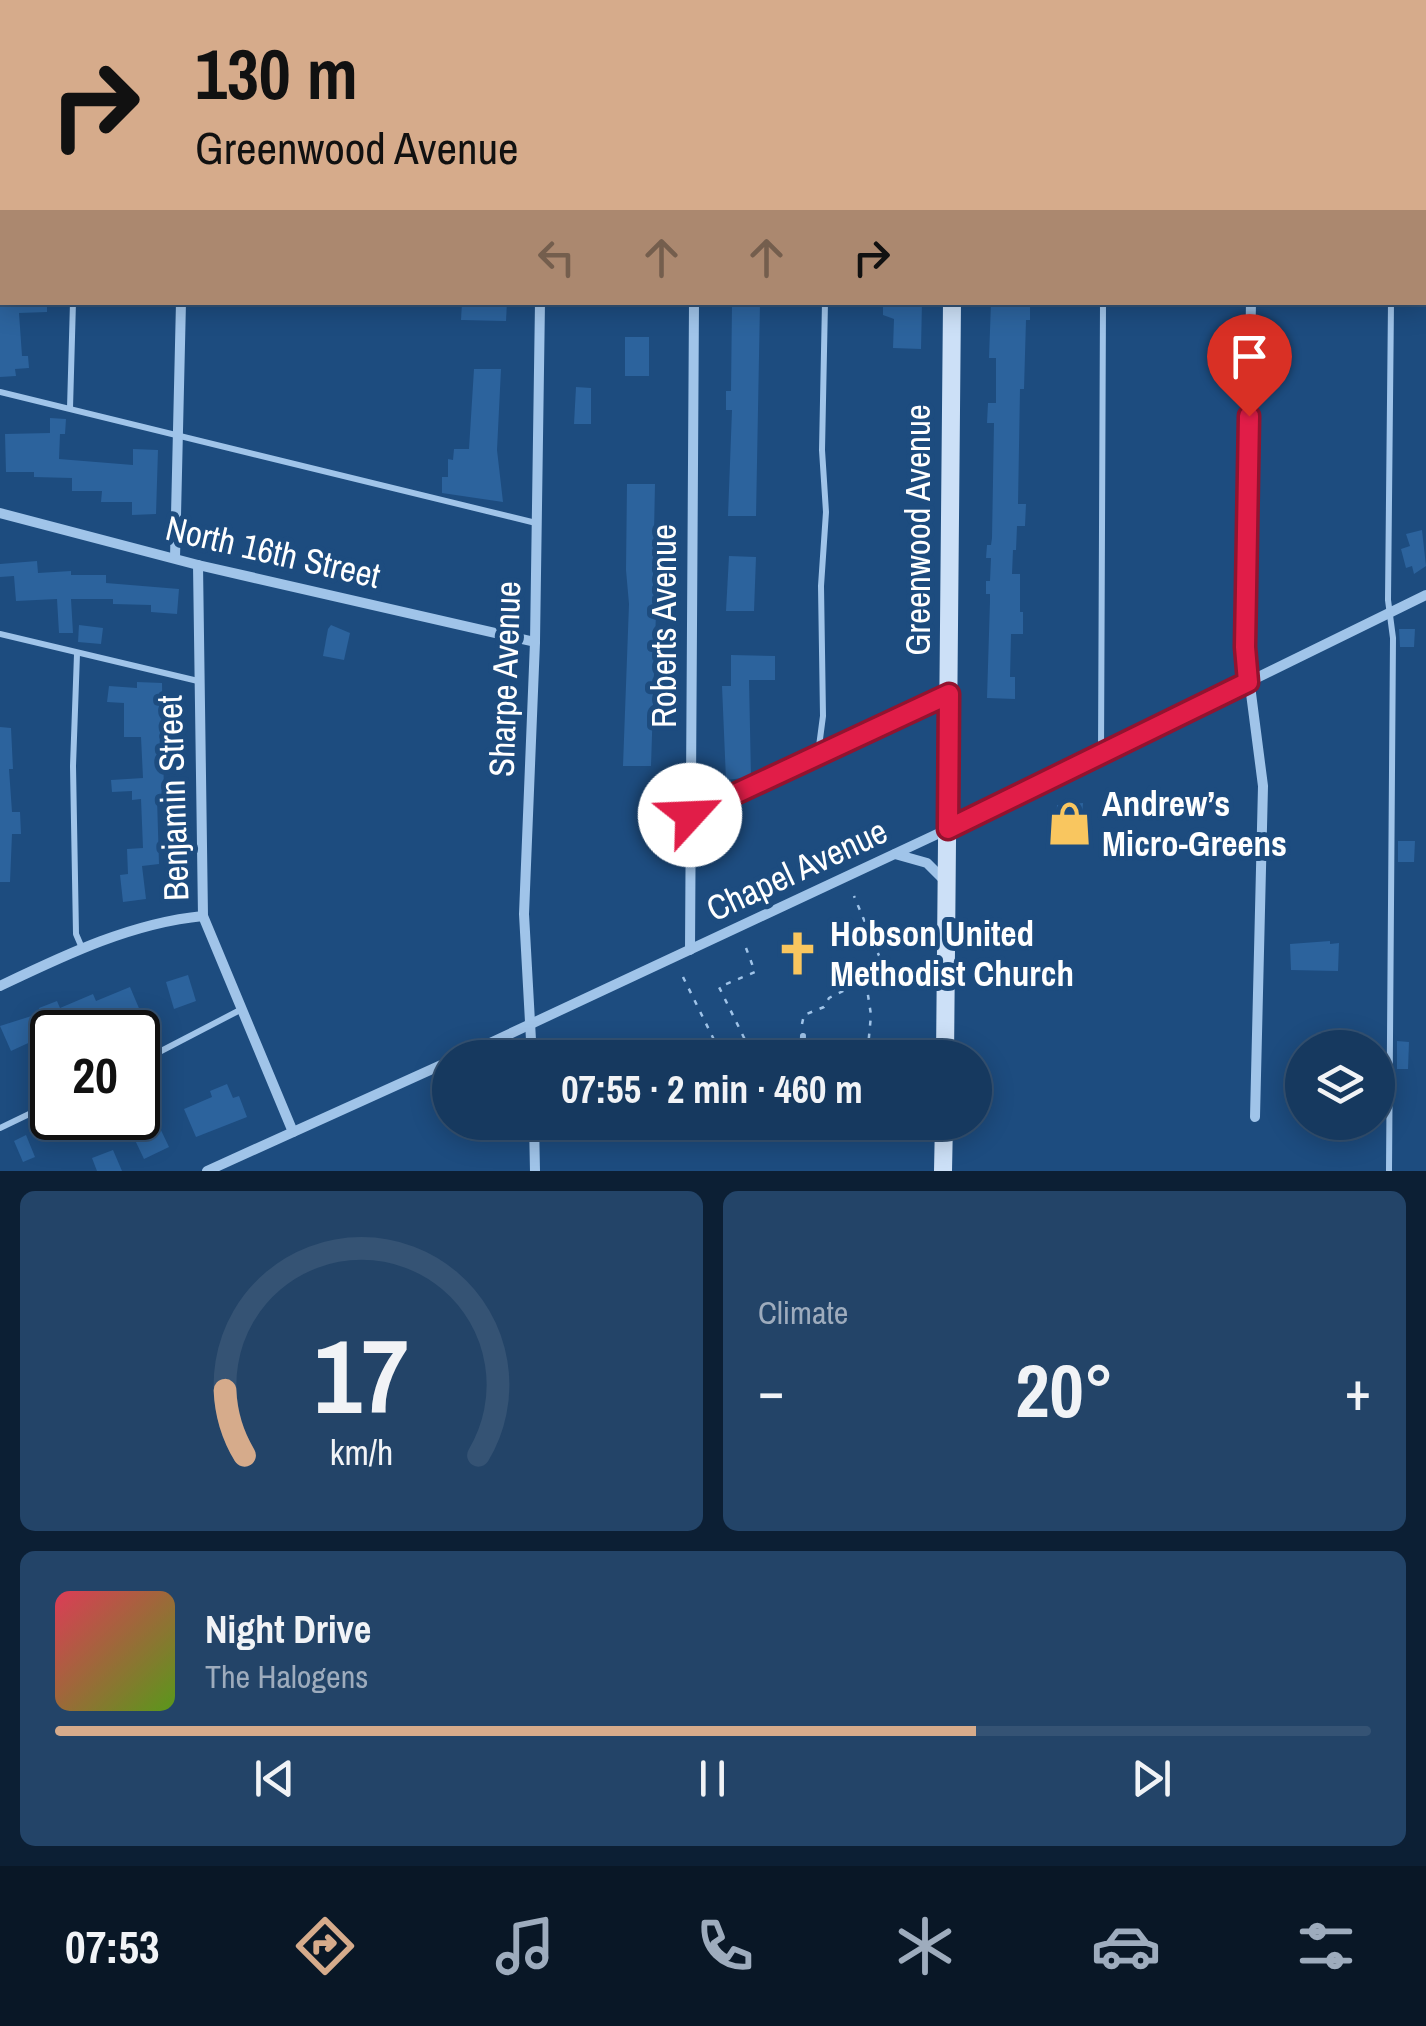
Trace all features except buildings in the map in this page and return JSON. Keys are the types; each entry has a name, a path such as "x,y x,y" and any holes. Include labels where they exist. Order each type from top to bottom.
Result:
{"street":[{"path":"175,558 181,305"},
{"name":"Sharpe Avenue","path":"531,1040 524,914 535,642 540,305"},
{"name":"Roberts Avenue","path":"690,950 694,305"},
{"name":"Greenwood Avenue","path":"945,1040 952,305"},
{"path":"1251,305 1245,647 1263,786 1256,1118"},
{"name":"North 16th Street","path":"0,513 198,564 535,642"},
{"name":"Benjamin Street","path":"198,564 204,916 293,1132"},
{"name":"Chapel Avenue","path":"498,1040 948,829 1426,595"},
{"path":"894,854 928,862 948,885"},
{"path":"0,986 82,948 146,926 204,916"},
{"path":"207,1171 222,1168 432,1069"},
{"path":"534,1140 535,1171"},
{"path":"938,1140 943,1171"}],"lane":[{"path":"70,408 73,305"},
{"path":"818,754 823,716 825,305"},
{"path":"1101,754 1103,305"},
{"path":"1389,1171 1394,638 1390,613 1390,305"},
{"path":"0,392 538,523"},
{"path":"0,634 198,682"},
{"path":"77,654 73,766 76,934 82,948"},
{"path":"690,815 949,694"},
{"path":"160,1053 242,1010"},
{"path":"802,1031 802,1040"},
{"path":"0,1128 30,1114"}],"path":[{"path":"802,1031 804,1015 885,970 854,896"},
{"path":"745,1040 719,987 755,972 746,948"},
{"path":"683,977 714,1040"},
{"path":"866,980 871,1015 869,1040"}],"place":[{"name":"Andrew’s Micro-Greens","path":"1069,824"},
{"name":"Hobson United Methodist Church","path":"797,954"}],"route":[{"path":"690,815 949,694 948,829 1248,682 1245,647 1249,416"}]}
